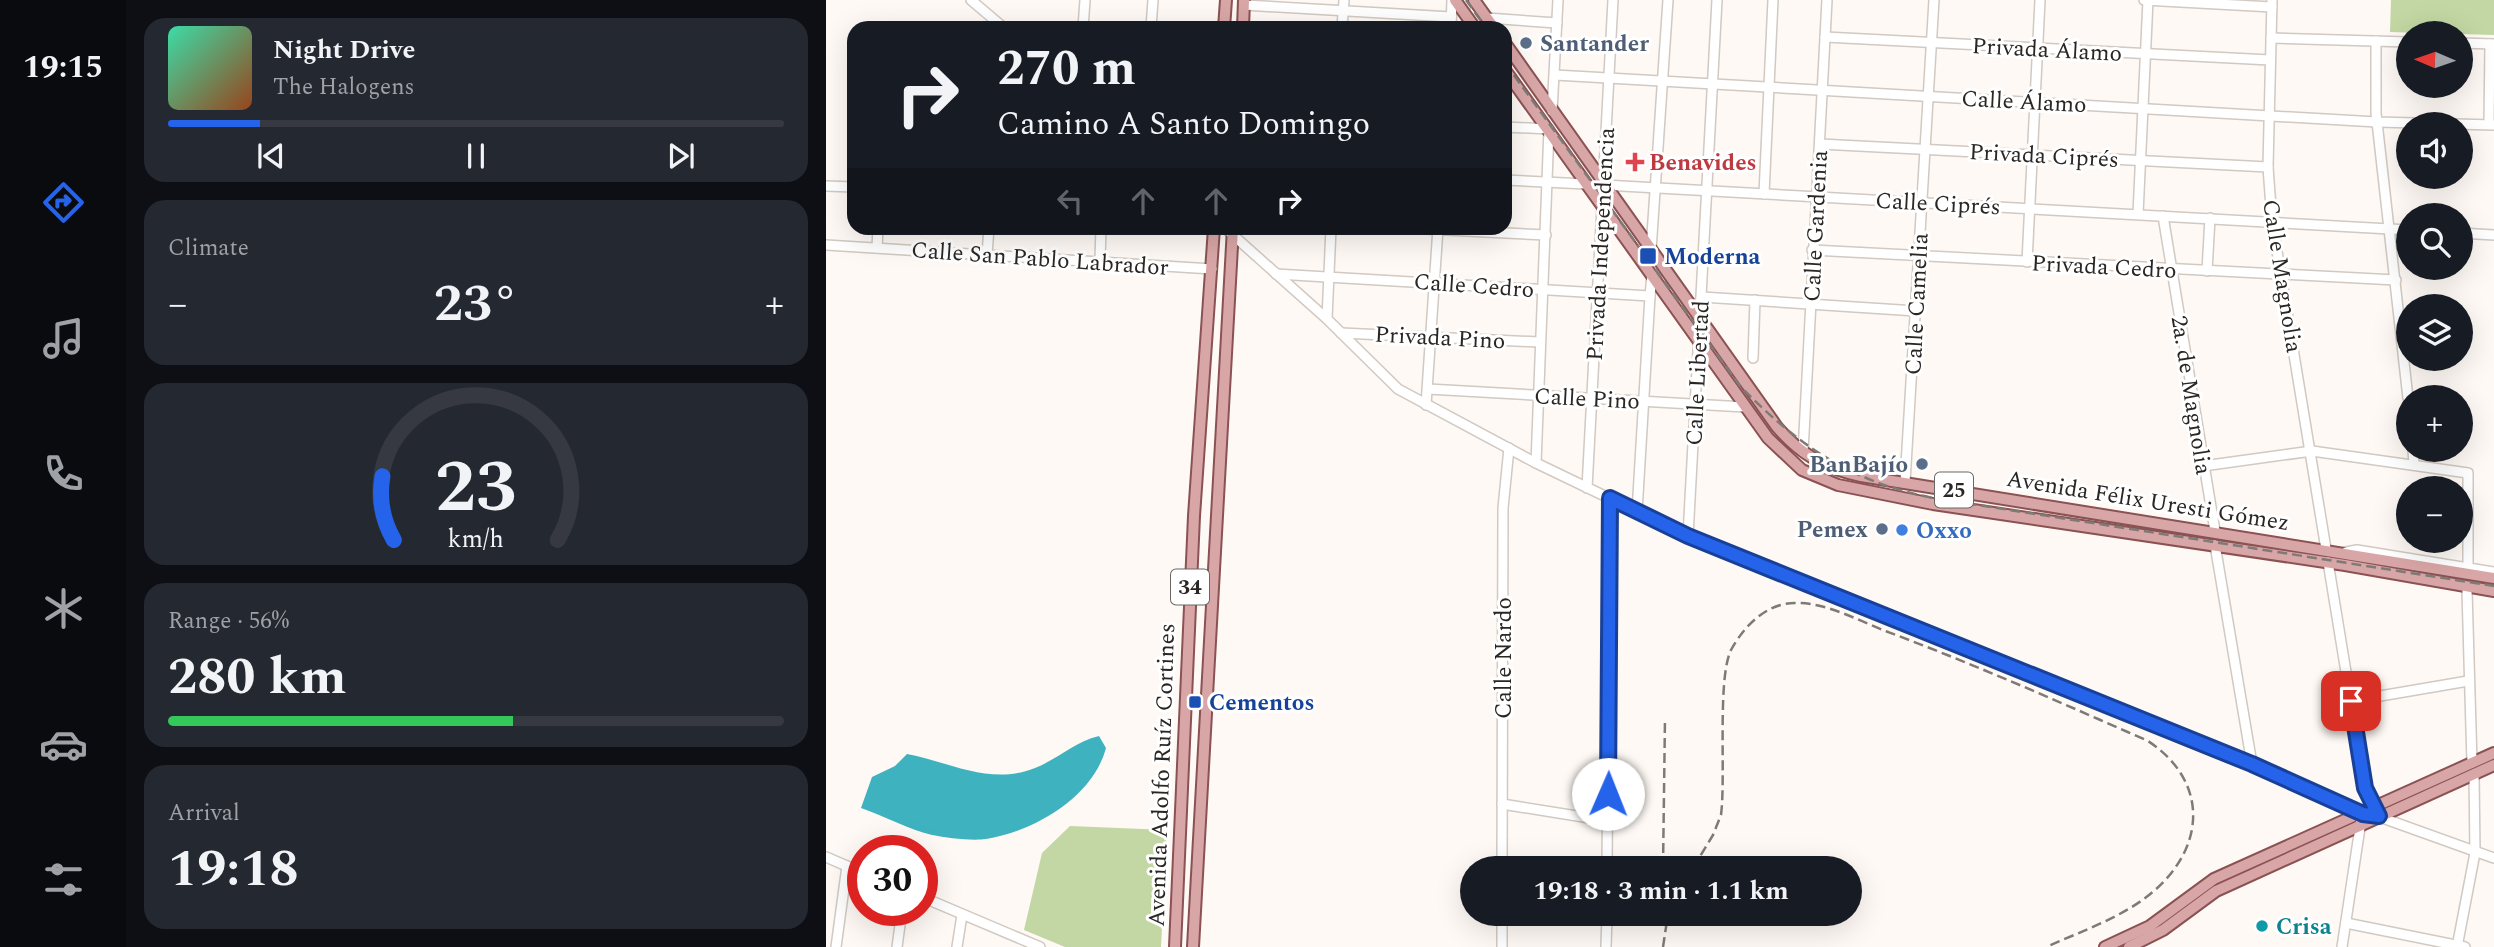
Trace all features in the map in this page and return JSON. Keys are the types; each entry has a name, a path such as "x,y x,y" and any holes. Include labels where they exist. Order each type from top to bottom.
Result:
{"main road":[{"path":"1224,21 1226,0"},
{"path":"1454,0 1470,21"},
{"path":"1474,0 1489,21"},
{"path":"1243,21 1244,2"},
{"name":"Avenida Félix Uresti Gómez","path":"1512,53 1777,427 1803,453 1844,472 2494,578"},
{"name":"Avenida Félix Uresti Gómez","path":"1512,80 1745,407 1781,453 1802,470 1823,481 1956,508 2328,562 2494,593"},
{"name":"Avenida Adolfo Ruíz Cortines","path":"1175,947 1191,567 1214,235"},
{"name":"Avenida Adolfo Ruíz Cortines","path":"1194,947 1233,235"},
{"path":"2129,947 2163,930 2205,897 2369,816 2473,769 2494,753"},
{"path":"2473,769 2494,765"},
{"path":"2105,947 2150,926 2214,879 2369,816"}],"street":[{"path":"971,0 996,21"},
{"path":"1084,21 1085,0"},
{"path":"1152,21 1153,0"},
{"path":"1451,21 1454,0"},
{"path":"1552,111 1558,0"},
{"name":"Privada Independencia","path":"1587,488 1613,0"},
{"path":"1651,250 1668,0"},
{"name":"Calle Libertad","path":"1688,536 1717,0"},
{"path":"1764,194 1773,0"},
{"name":"Calle Gardenia","path":"1803,453 1826,0"},
{"name":"Calle Camelia","path":"1905,482 1934,0"},
{"path":"2027,262 2040,0"},
{"path":"2138,214 2146,0 2272,4"},
{"path":"1244,2 1344,5 1451,17"},
{"name":"Calle Magnolia","path":"2272,4 2268,167 2272,222 2312,451 2326,550"},
{"path":"1487,18 1557,23"},
{"name":"Privada Álamo","path":"1825,37 2270,60"},
{"path":"2271,37 2396,42"},
{"path":"2376,41 2376,122 2407,385"},
{"path":"2473,43 2492,44 2491,125"},
{"name":"Calle Álamo","path":"1555,75 2376,122 2491,125"},
{"path":"1512,127 1549,130 1546,235 1536,397 1536,463"},
{"name":"Privada Ciprés","path":"1820,144 2268,167"},
{"path":"1512,180 1586,184"},
{"name":"Calle Ciprés","path":"1604,185 2396,229"},
{"path":"826,186 847,187"},
{"name":"2a. de Magnolia","path":"2163,216 2215,531"},
{"path":"2207,271 2210,218"},
{"path":"1512,233 1546,235"},
{"path":"2473,234 2494,235"},
{"path":"877,248 878,235"},
{"path":"987,254 988,235"},
{"path":"1100,260 1101,235"},
{"path":"1236,235 1398,389 1536,463 1688,536 2252,764 2369,816 2494,858"},
{"path":"1327,320 1331,235"},
{"path":"1426,405 1437,235"},
{"name":"Calle San Pablo Labrador","path":"826,245 1212,269"},
{"name":"Privada Cedro","path":"1812,250 2396,280"},
{"name":"Calle Cedro","path":"1276,274 1650,296"},
{"path":"1637,512 1652,275"},
{"path":"1702,297 1916,311"},
{"path":"1753,358 1755,300"},
{"name":"Privada Pino","path":"1341,333 1539,342"},
{"name":"Calle Pino","path":"1428,389 1745,407"},
{"name":"Calle Nardo","path":"1502,856 1504,488 1509,448"},
{"path":"2203,466 2312,451 2468,473 2468,567"},
{"path":"1607,856 1610,498"},
{"path":"2215,545 2252,764"},
{"name":"25","path":"2346,552 2357,550 2494,572"},
{"path":"2328,562 2369,816 2342,947"},
{"name":"25","path":"2345,565 2362,573 2494,593"},
{"path":"2346,923 2459,946 2475,853 2467,590"},
{"path":"2351,701 2468,681"},
{"path":"1502,804 1608,821"},
{"path":"826,858 847,866 836,947"},
{"path":"938,904 1017,942 1041,947"},
{"path":"957,947 962,915"},
{"path":"897,947 900,926"},
{"path":"1502,926 1502,947"},
{"path":"1606,926 1606,947"}],"green space":[{"path":"2391,0 2494,0 2494,35 2473,34 2473,21 2396,21 2396,32 2390,32"},
{"path":"1070,826 1167,830 1161,947 1065,947 1024,930 1042,853"}],"water":[{"path":"1099,736 1106,748 1089,782 1059,809 1042,820 1005,835 974,840 932,835 861,808 872,777 895,766 907,754 970,771 1002,775 1035,768 1082,742"}],"railway":[{"path":"1466,0 1481,21"},
{"path":"1512,73 1740,386 1805,443 1851,471 1903,491 1933,498 2494,586"},
{"path":"1700,856 1721,815 1724,683 1731,650 1750,624 1766,611 1786,604 1820,606 1986,671 2148,741 2167,757 2181,774 2190,793 2193,813 2191,833 2184,853 2172,872 2155,890 2131,908 2046,947"},
{"path":"1663,856 1665,718"},
{"path":"1663,947 1666,926"}],"place":[{"name":"Santander","path":"1526,43"},
{"name":"Benavides","path":"1635,162"},
{"name":"Moderna","path":"1648,256"},
{"name":"BanBajío","path":"1922,464"},
{"name":"Pemex","path":"1882,529"},
{"name":"Oxxo","path":"1902,530"},
{"name":"Cementos","path":"1195,702"},
{"name":"Crisa","path":"2262,926"}],"route":[{"path":"1608,794 1610,498 1688,536 2252,764 2326,795 2363,814 2379,816 2373,809 2365,788 2351,701"}]}
